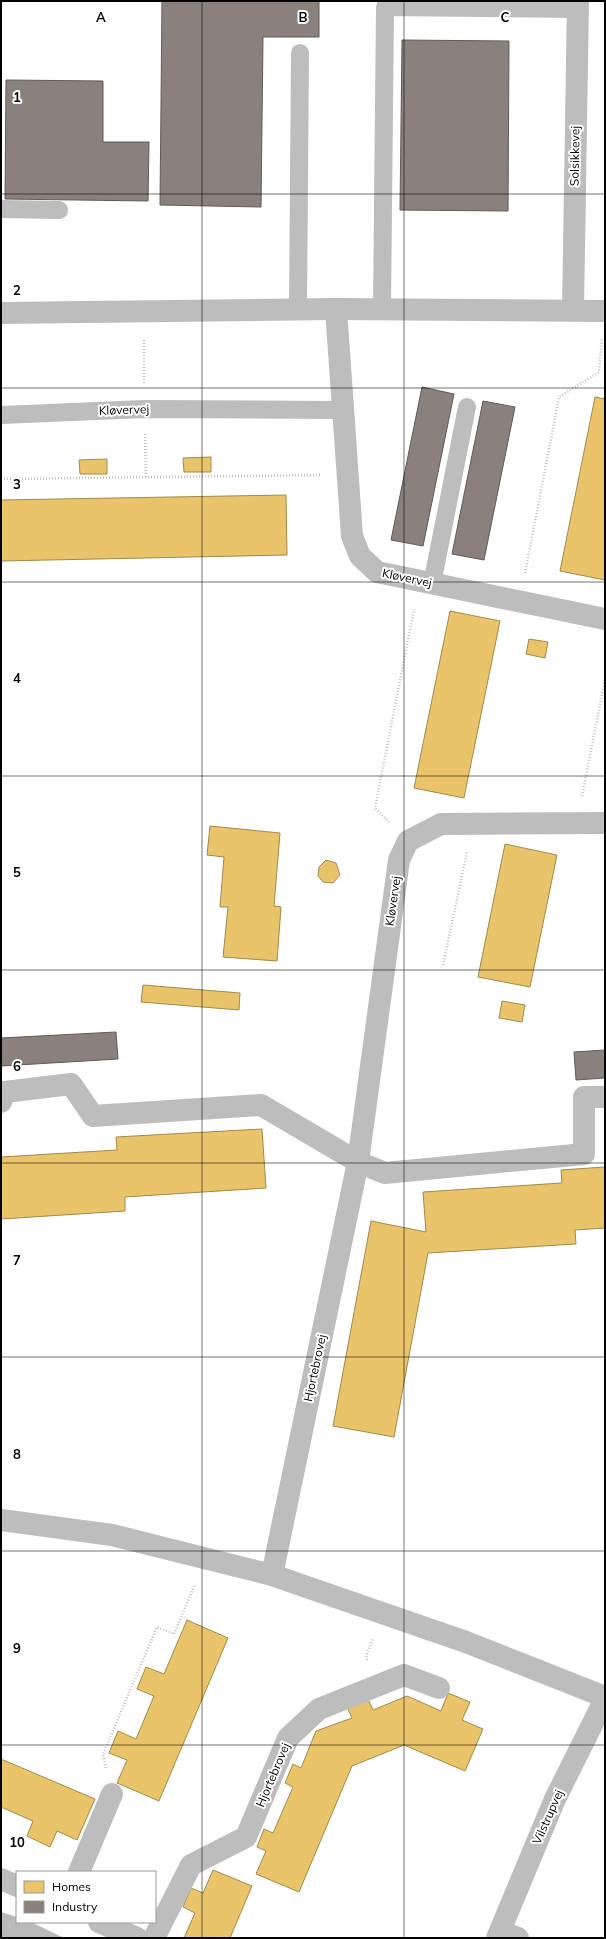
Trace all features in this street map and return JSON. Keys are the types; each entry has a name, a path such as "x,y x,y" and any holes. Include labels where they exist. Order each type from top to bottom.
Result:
{"street":[{"name":"Solsikkevej","path":"573,310 578,5"},
{"path":"1,313 298,309 604,311"},
{"name":"Kløvervej","path":"336,309 352,536 360,556 377,572 605,619"},
{"path":"408,841 441,824 605,823"},
{"name":"Kløvervej","path":"358,1162 399,860 408,841"},
{"path":"1,1102 5,1092 70,1084 94,1116 261,1105 358,1162 385,1173 584,1154 584,1097 605,1097"},
{"name":"Hjortebrovej","path":"272,1575 358,1162"},
{"path":"1,1520 112,1535 272,1575 466,1642 605,1698"},
{"name":"Hjortebrovej","path":"154,1938 191,1865 246,1837 288,1738 319,1709 404,1675 439,1688"},
{"name":"Vilstrupvej","path":"505,1936 555,1799 605,1698"},
{"path":"79,1871 112,1794"},
{"path":"1,1879 16,1886"},
{"path":"101,1923 137,1938"}],"lane":[{"path":"382,309 385,7 578,5"},
{"path":"298,309 300,53"},
{"path":"1,210 59,210"},
{"path":"426,582 467,406"},
{"name":"Kløvervej","path":"1,415 144,408 342,410"}],"path":[{"path":"520,601 559,397 599,372 604,311"},
{"path":"1,479 347,475"},
{"path":"408,841 375,808 426,582"},
{"path":"577,823 605,679"},
{"path":"443,965 473,824"},
{"path":"112,1794 103,1754 157,1626 174,1634 206,1558"},
{"path":"370,1688 366,1656 384,1613"}],"shaded area":[{"path":"1,1912 16,1917 16,1923 33,1923 64,1938 1,1938"}],"building: Homes":[{"path":"595,397 605,399 605,580 560,571"},
{"path":"211,457 211,472 184,472 183,458"},
{"path":"107,459 107,474 80,474 79,460"},
{"path":"286,495 287,555 1,561 1,500"},
{"path":"450,611 500,621 464,798 414,788"},
{"path":"529,639 548,642 545,658 526,654"},
{"path":"210,826 280,833 274,906 281,907 277,961 223,957 228,907 220,907 224,857 207,855"},
{"path":"505,844 557,855 530,987 478,977"},
{"path":"326,860 336,863 340,875 333,883 323,882 318,876 319,867"},
{"path":"143,985 240,993 239,1010 141,1002"},
{"path":"502,1001 525,1005 522,1022 499,1018"},
{"path":"262,1129 266,1188 125,1197 125,1211 1,1219 1,1157 117,1150 116,1137"},
{"path":"605,1167 605,1228 575,1230 576,1244 428,1253 394,1437 333,1426 371,1221 426,1232 423,1192 562,1183 561,1170"},
{"path":"187,1620 228,1638 159,1801 117,1783 127,1760 109,1753 118,1731 136,1739 154,1696 137,1689 146,1667 164,1674"},
{"path":"448,1693 470,1702 462,1720 483,1729 465,1771 404,1745 352,1766 299,1892 256,1874 266,1851 257,1847 264,1829 273,1833 293,1787 285,1783 293,1764 301,1768 316,1731 352,1718 347,1707 368,1699 373,1710 407,1696 441,1711"},
{"path":"1,1759 95,1799 77,1840 57,1831 50,1847 27,1836 33,1821 1,1807"},
{"path":"213,1870 252,1886 230,1938 184,1938 195,1913 183,1907 191,1888 203,1893"}],"building: Industry":[{"path":"162,1 319,1 319,37 263,37 261,207 160,205"},
{"path":"402,40 509,41 508,211 400,210"},
{"path":"6,80 103,81 103,142 149,142 148,201 5,199"},
{"path":"422,387 454,394 423,546 391,540"},
{"path":"483,401 515,407 484,560 452,554"},
{"path":"116,1032 118,1059 1,1066 1,1038"},
{"path":"605,1050 605,1078 576,1080 574,1052"}]}
